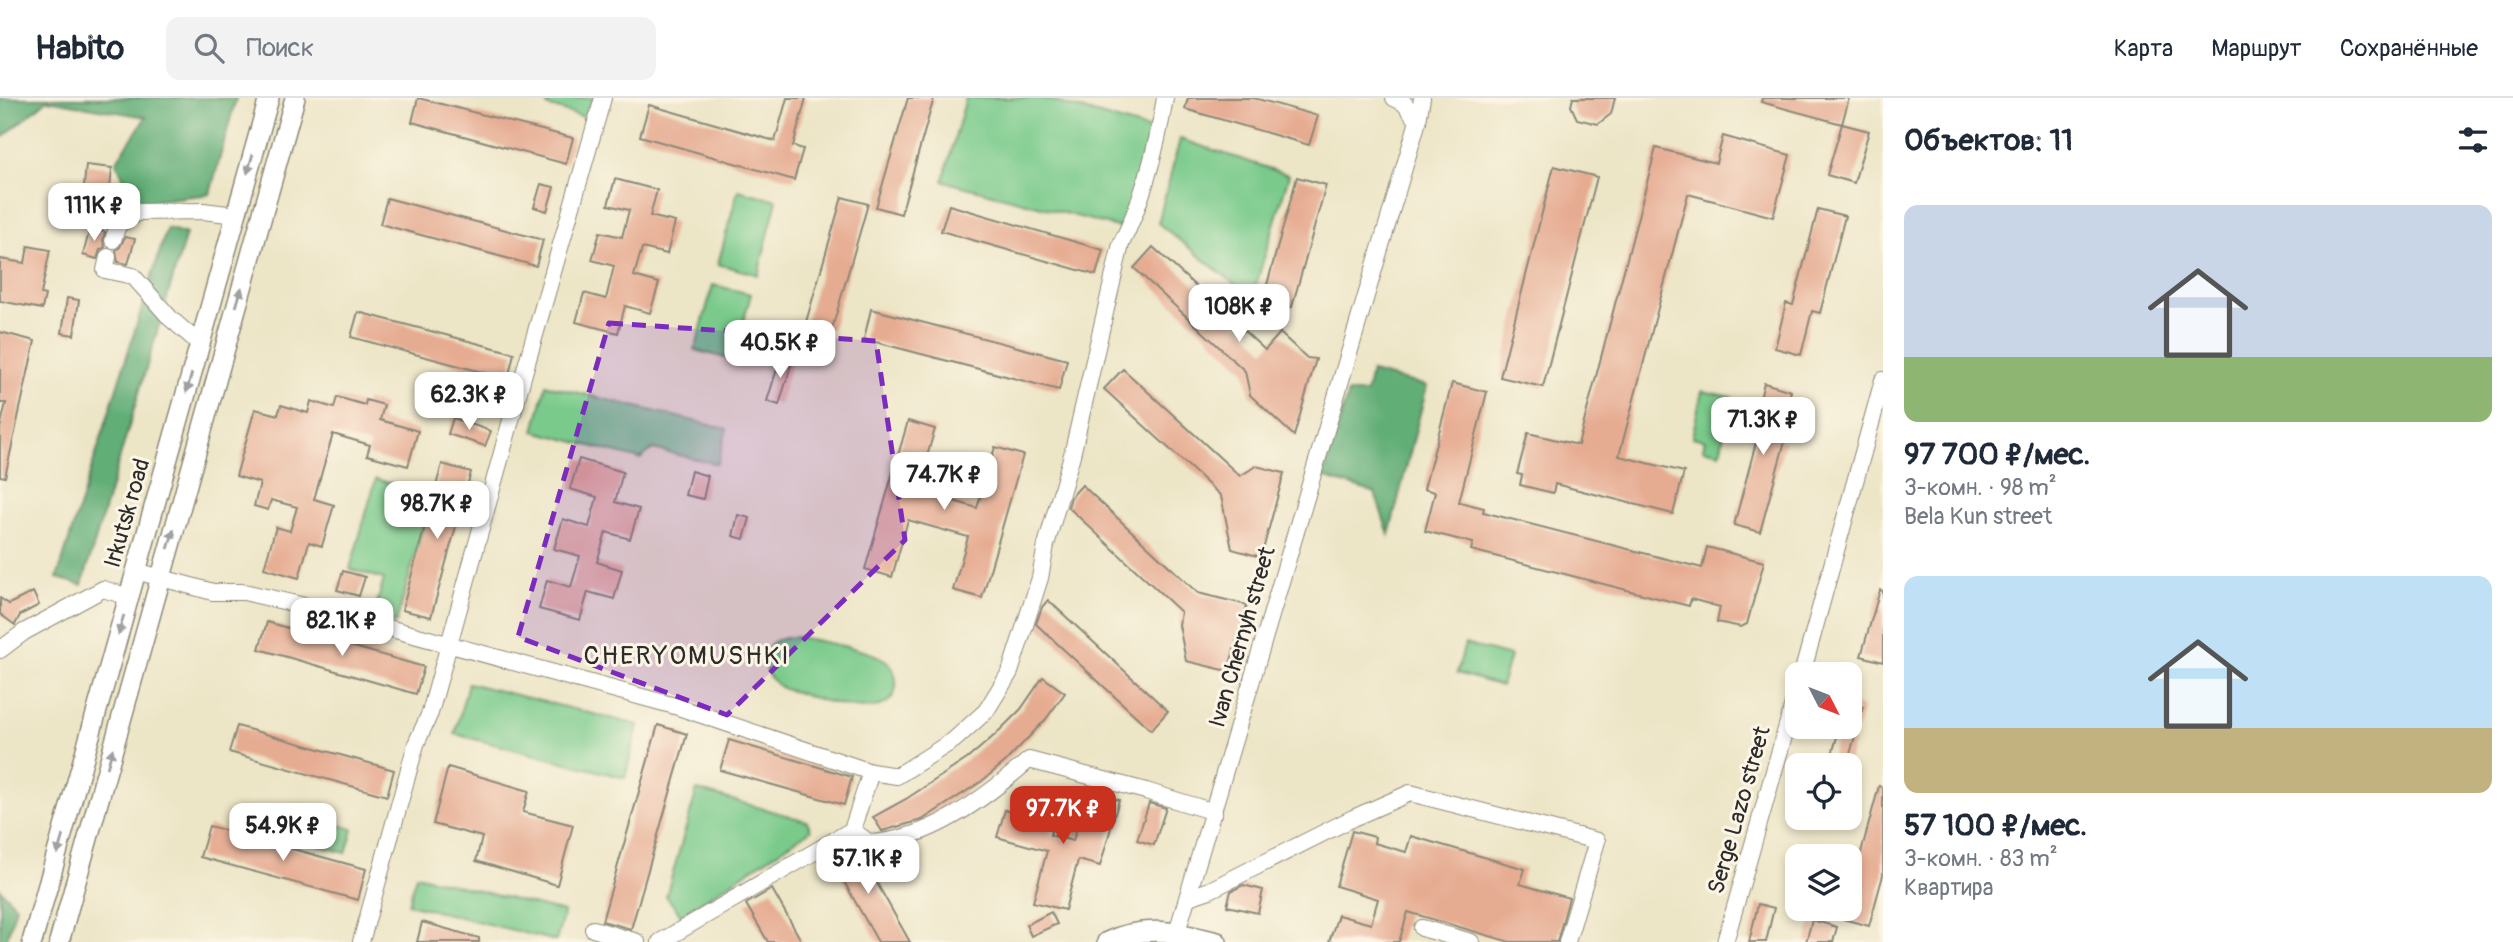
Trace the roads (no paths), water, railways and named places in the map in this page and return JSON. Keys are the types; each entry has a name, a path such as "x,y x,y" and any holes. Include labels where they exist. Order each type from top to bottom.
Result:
{"main road":[{"name":"Irkutsk road","path":"32,942 269,98"},
{"path":"59,942 295,98"},
{"path":"1107,942 1137,931 1217,942"}],"street":[{"path":"361,942 416,744 430,713 526,363 603,98"},
{"path":"136,571 213,592 244,592 322,610 676,706 871,772 897,775 954,740 986,711 1010,672 1040,578 1046,545 1072,455 1121,244 1134,218 1161,122 1165,98"},
{"path":"1394,98 1404,103 1418,121"},
{"path":"1176,937 1418,121 1422,98"},
{"path":"113,240 118,225 139,212 202,211 236,215"},
{"path":"108,257 105,270 133,276 171,319 200,344"},
{"path":"1805,662 1883,380"},
{"path":"0,650 24,632 103,589 129,597"},
{"name":"Serge Lazo street","path":"1725,942 1785,733"},
{"path":"852,830 870,843 892,842 934,825 970,806 1002,784 1029,760 1134,787 1214,812"},
{"path":"660,942 852,830 871,772"},
{"path":"1189,897 1210,890 1353,818 1410,793 1597,841 1567,942"},
{"path":"1422,928 1471,942"},
{"path":"593,929 637,942"}],"district":[{"name":"CHERYOMUSHKI","path":"687,656"}]}
